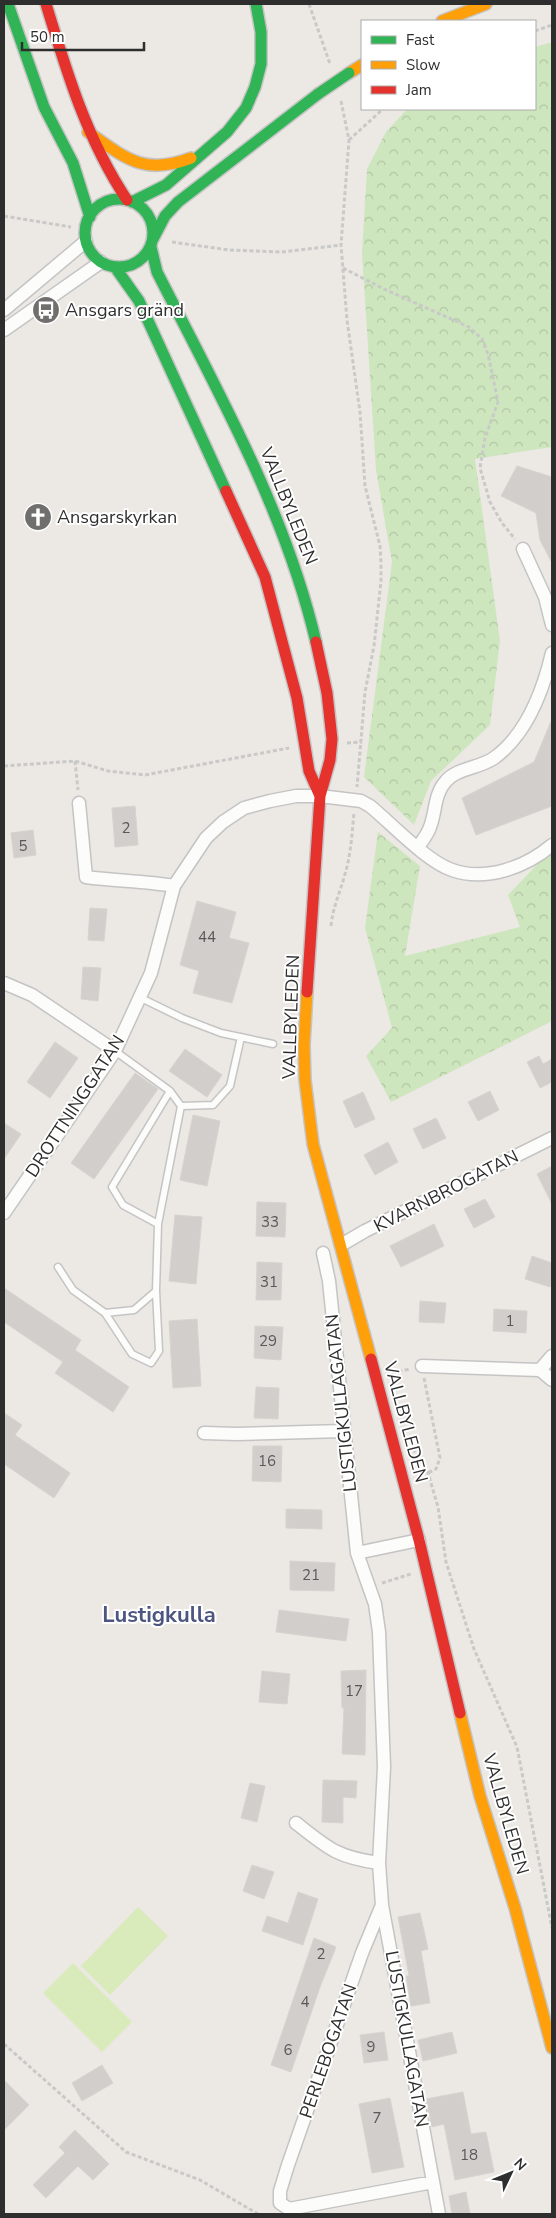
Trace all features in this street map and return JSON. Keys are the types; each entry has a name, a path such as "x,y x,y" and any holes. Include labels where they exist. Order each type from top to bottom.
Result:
{"main road":[{"path":"8,4 44,107 73,163 90,217"},
{"path":"46,4 88,132 115,183 129,201 143,209 148,216 153,230 152,243"},
{"path":"256,4 262,32 260,72 246,108 226,132 166,185 129,201 112,200 94,210 87,224 86,241 92,253 101,262 115,268 134,263 142,258 152,243 165,216 178,202 318,94 361,66"},
{"path":"445,20 486,4"},
{"path":"88,132 114,150 143,166 155,168 174,166 204,152"},
{"name":"VALLBYLEDEN","path":"152,243 157,272 250,454 274,509 297,571 315,628 332,744 329,767 320,796 304,1045 305,1080 313,1144 322,1184 341,1245 419,1540 480,1796 518,1918 552,2048"},
{"name":"VALLBYLEDEN","path":"115,268 139,301 265,577 297,698 309,771 320,796"}],"street":[{"path":"4,310 86,241"},
{"path":"4,330 101,262"},
{"path":"523,550 545,597 552,625"},
{"path":"418,847 430,829 438,792 447,779 493,759 508,745 524,724 536,704 552,653"},
{"name":"DROTTNINGGATAN","path":"4,1213 115,1051 151,973 174,886 206,838 222,822 244,808 290,797 320,796 361,801 370,806 437,862 452,870 478,874 496,872 522,865 542,854 552,845"},
{"path":"79,803 86,877 114,881 150,882 174,886"},
{"path":"4,983 32,995 115,1051"},
{"name":"KVARNBROGATAN","path":"341,1245 365,1231 552,1138"},
{"name":"LUSTIGKULLAGATAN","path":"323,1253 329,1282 357,1553 376,1604 384,1767 379,1863 382,1905 439,2214"},
{"path":"540,1370 552,1356"},
{"path":"422,1366 540,1370 552,1380"},
{"path":"204,1433 237,1434 343,1430"},
{"path":"357,1553 419,1540"},
{"path":"296,1823 329,1849 357,1860 379,1863"},
{"name":"PERLEBOGATAN","path":"382,1905 362,1953 288,2165 280,2203 288,2209 433,2182"}],"lane":[{"path":"141,998 189,1021 220,1033 273,1044"},
{"path":"181,1106 213,1105 230,1086 241,1037"},
{"path":"58,1267 73,1290 105,1313 132,1354 151,1363 159,1351 156,1291 158,1224 181,1106 170,1091 115,1051"},
{"path":"158,1224 123,1206 112,1187 170,1091"},
{"path":"105,1313 134,1310 156,1291"}],"path":[{"path":"536,31 552,25"},
{"path":"358,772 365,692 375,637 381,563 380,546 365,486 360,412 340,245 349,140 382,110"},
{"path":"4,216 71,227"},
{"path":"169,242 229,250 282,252 340,245"},
{"path":"343,268 384,289 470,327 482,339 488,354 498,402 481,453 480,468 482,480 495,512 523,550"},
{"path":"4,766 75,761 108,771 144,775 292,748"},
{"path":"75,761 79,803"},
{"path":"330,933 334,904 349,860 352,830"},
{"path":"388,1374 422,1366 440,1458 436,1469 428,1473 438,1507 446,1562 474,1649 517,1748 552,1928"},
{"path":"4,2044 126,2152 200,2180 258,2214"}],"green space":[{"path":"552,42 552,447 475,459 500,641 490,725 431,781 414,825 364,777 392,562 376,470 362,253 367,169 386,132 406,110 536,110 536,47"},
{"path":"378,832 420,866 405,956 520,927 508,895 552,849 552,1021 391,1102 366,1056 392,1028 365,928"},
{"path":"138,1907 168,1936 110,1995 81,1966"},
{"path":"73,1963 132,2022 102,2052 43,1993"}],"building":[{"path":"517,466 552,477 552,563 540,540 536,513 501,496"},
{"path":"552,719 552,806 476,835 462,798 534,762"},
{"path":"135,806 138,845 115,847 112,808"},
{"path":"33,830 36,855 14,858 11,833"},
{"path":"197,901 236,912 229,938 249,943 232,1003 193,993 199,971 180,965"},
{"path":"90,908 107,909 104,941 88,940"},
{"path":"83,967 101,968 98,1001 81,999"},
{"path":"55,1042 78,1058 50,1098 27,1082"},
{"path":"185,1049 222,1075 207,1097 169,1071"},
{"path":"539,1056 543,1064 552,1059 552,1082 540,1088 527,1062"},
{"path":"135,1073 158,1089 94,1179 71,1163"},
{"path":"490,1091 499,1110 478,1121 468,1102"},
{"path":"363,1092 375,1119 355,1128 343,1101"},
{"path":"193,1115 220,1121 207,1186 180,1180"},
{"path":"436,1118 446,1138 423,1149 413,1129"},
{"path":"4,1123 21,1134 4,1159"},
{"path":"388,1142 398,1162 375,1175 364,1155"},
{"path":"552,1166 552,1204 537,1174"},
{"path":"485,1199 495,1217 474,1228 464,1209"},
{"path":"257,1202 286,1203 285,1237 256,1236"},
{"path":"175,1215 202,1217 196,1284 169,1281"},
{"path":"434,1224 444,1246 401,1267 390,1246"},
{"path":"532,1256 552,1263 550,1287 525,1279"},
{"path":"257,1262 282,1263 281,1300 256,1300"},
{"path":"4,1288 81,1340 75,1350 129,1387 113,1412 55,1373 63,1362 4,1322"},
{"path":"420,1301 446,1303 444,1323 419,1322"},
{"path":"494,1309 527,1311 526,1333 493,1331"},
{"path":"197,1319 201,1386 173,1388 169,1321"},
{"path":"255,1326 283,1327 281,1360 254,1358"},
{"path":"256,1387 279,1388 278,1419 254,1418"},
{"path":"4,1413 22,1425 15,1435 70,1473 54,1498 4,1464"},
{"path":"253,1446 282,1446 281,1482 252,1481"},
{"path":"286,1509 322,1510 322,1529 286,1528"},
{"path":"290,1561 335,1563 334,1591 290,1590"},
{"path":"279,1610 349,1619 346,1641 276,1632"},
{"path":"366,1670 365,1755 342,1754 344,1708 342,1708 341,1671"},
{"path":"262,1671 290,1674 287,1704 259,1702"},
{"path":"323,1780 357,1781 356,1798 343,1797 343,1823 322,1822"},
{"path":"250,1783 265,1786 257,1822 241,1818"},
{"path":"252,1865 274,1872 264,1899 243,1891"},
{"path":"298,1892 318,1899 303,1945 262,1931 267,1916 288,1923"},
{"path":"420,1913 428,1949 421,1951 430,2003 411,2006 406,1976 409,1976 398,1917"},
{"path":"314,1938 336,1947 320,1987 291,2072 271,2065"},
{"path":"384,2032 388,2060 364,2063 360,2035"},
{"path":"452,2032 457,2053 423,2061 418,2040"},
{"path":"102,2065 113,2083 82,2101 72,2083"},
{"path":"4,2080 29,2105 4,2130"},
{"path":"463,2092 471,2134 486,2132 494,2172 455,2180 444,2124 432,2127 426,2099"},
{"path":"390,2098 404,2167 372,2173 359,2104"},
{"path":"75,2130 109,2164 93,2180 78,2166 46,2198 33,2185 65,2153 59,2147"},
{"path":"466,2192 470,2214 452,2214 449,2196"}],"traffic: fast":[{"path":"8,4 44,107 73,163 90,217"},
{"path":"132,202 166,185 227,132 246,108 255,87 261,64 261,32 256,4"},
{"path":"318,94 349,73"},
{"path":"153,239 165,216 178,202 318,94"},
{"path":"119,199 132,202 143,209 150,220 153,233 150,246 143,257 132,264 119,267 106,264 95,257 88,246 85,233 88,220 95,209 106,202 119,199"},
{"path":"151,247 157,272 226,407 268,499 287,545 303,593 316,642"},
{"path":"115,267 139,301 226,491"}],"traffic: slow":[{"path":"445,20 486,4"},
{"path":"349,73 361,66"},
{"path":"88,132 113,150 136,162 160,165 191,158"},
{"path":"307,992 304,1045 305,1080 313,1144 371,1359"},
{"path":"460,1713 480,1796 515,1908 552,2048"}],"traffic: jam":[{"path":"46,4 70,81 89,130 100,154 127,200"},
{"path":"226,491 265,577 297,698 309,771 320,796"},
{"path":"307,992 320,796 330,760 332,739 327,693 316,642"},
{"path":"371,1359 419,1540 460,1713"}],"place":[{"name":"Ansgars gränd","path":"46,310"},
{"name":"Ansgarskyrkan","path":"38,517"}],"district":[{"name":"Lustigkulla","path":"159,1614"}]}
